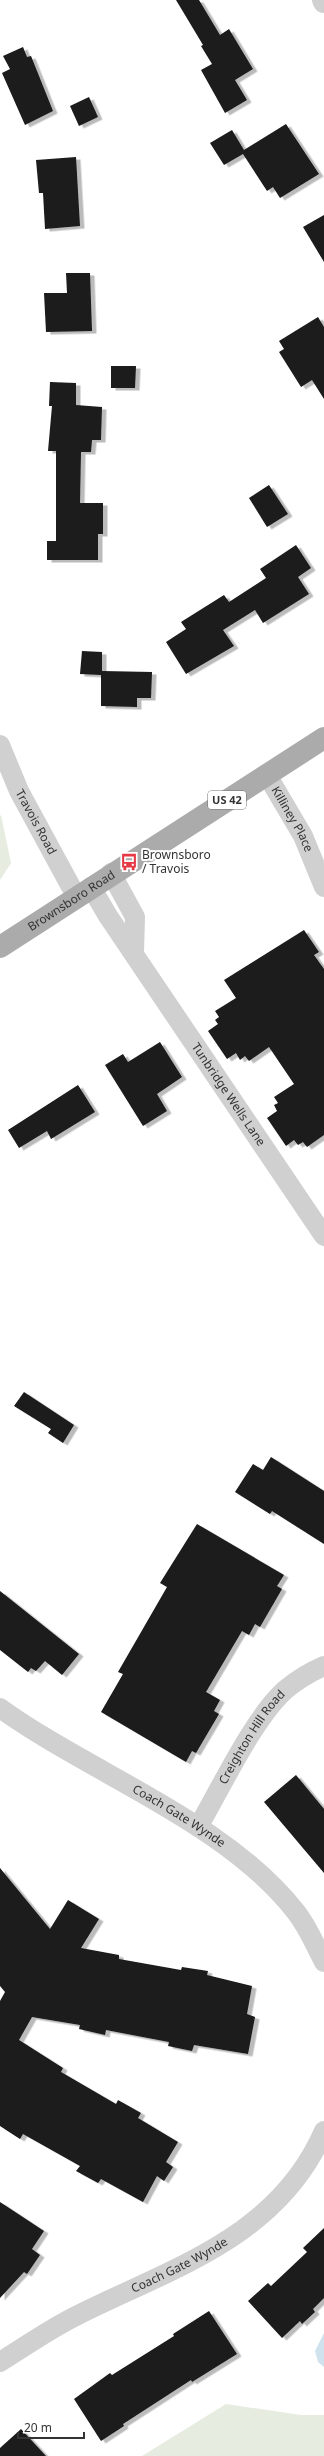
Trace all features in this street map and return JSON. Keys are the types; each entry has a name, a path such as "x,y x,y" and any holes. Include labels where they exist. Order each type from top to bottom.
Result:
{"main road":[{"name":"Brownsboro Road","path":"0,947 84,891 324,738"}],"street":[{"name":"Travois Road","path":"0,745 19,791 84,891"},
{"name":"Killiney Place","path":"267,775 303,836 324,887"},
{"path":"111,874 135,917 134,954"},
{"name":"Tunbridge Wells Lane","path":"84,891 134,954 324,1236"},
{"name":"Creighton Hill Road","path":"198,1827 254,1732 273,1703 297,1680 324,1666"},
{"name":"Coach Gate Wynde","path":"0,1708 32,1731 198,1827 266,1878 296,1912 308,1930 324,1962"},
{"name":"Coach Gate Wynde","path":"0,2362 76,2316 185,2265 215,2248 258,2219 288,2190 307,2163 324,2131"}],"shaded area":[{"path":"1,815 11,863 0,880 0,816"},
{"path":"226,2404 301,2415 324,2415 324,2456 142,2456"}],"water":[{"path":"324,2333 324,2367 318,2362 315,2351"}],"building":[{"path":"176,0 199,0 220,35 229,29 253,69 235,80 247,100 225,113 201,70 212,64 201,46 203,45"},
{"path":"23,47 27,57 31,56 53,111 25,125 2,73 10,69 3,56"},
{"path":"89,97 98,117 79,126 70,106"},
{"path":"286,124 319,174 280,198 273,187 267,191 243,154 224,165 210,143 232,130 244,150"},
{"path":"76,157 80,226 45,229 43,193 39,193 36,160"},
{"path":"324,215 324,262 303,227"},
{"path":"66,273 90,273 92,331 46,332 44,293 67,293"},
{"path":"318,317 324,327 324,399 312,380 301,387 279,352 284,349 279,341"},
{"path":"111,366 136,366 135,388 111,388"},
{"path":"50,382 76,383 76,405 102,407 101,440 92,440 91,452 81,452 80,503 103,503 103,534 98,534 98,560 47,560 47,541 56,541 56,451 48,451 52,406 49,406"},
{"path":"269,485 288,514 267,527 249,498"},
{"path":"296,545 311,568 298,577 309,594 263,623 255,610 223,630 234,646 186,674 166,642 186,629 181,622 224,595 229,602 266,578 260,569"},
{"path":"82,651 102,652 102,671 152,672 151,698 137,698 137,707 101,706 101,675 80,674"},
{"path":"304,930 319,952 314,955 324,969 324,1135 307,1147 303,1142 298,1145 294,1140 286,1146 267,1118 277,1111 274,1105 278,1103 274,1097 294,1084 269,1047 249,1061 245,1056 240,1060 236,1053 227,1059 208,1031 218,1024 215,1020 219,1017 215,1011 236,998 224,980"},
{"path":"160,1042 182,1077 157,1094 167,1111 143,1126 105,1065 123,1054 128,1062"},
{"path":"78,1085 95,1112 51,1139 47,1131 19,1148 8,1130"},
{"path":"24,1392 74,1425 63,1443 48,1433 51,1429 14,1406"},
{"path":"271,1457 324,1491 324,1544 272,1511 270,1514 235,1492 253,1464 263,1470"},
{"path":"197,1524 284,1575 277,1586 282,1589 260,1627 255,1624 249,1635 242,1631 206,1692 220,1700 214,1711 219,1714 196,1753 192,1751 186,1762 101,1712 123,1674 118,1672 167,1587 160,1583"},
{"path":"0,1591 79,1654 62,1675 45,1661 36,1671 31,1668 28,1672 0,1650"},
{"path":"296,1775 324,1809 324,1873 264,1802"},
{"path":"0,1868 50,1929 68,1900 99,1919 81,1948 119,1955 119,1959 181,1970 182,1967 208,1971 207,1975 252,1986 247,2014 255,2017 248,2054 194,2045 192,2051 168,2046 169,2042 106,2030 105,2035 79,2029 80,2025 32,2017 19,2040 63,2068 61,2072 116,2104 118,2100 141,2113 138,2118 178,2142 166,2162 173,2167 164,2181 157,2176 143,2202 101,2179 98,2183 76,2171 80,2166 23,2134 20,2139 0,2126 0,2001 5,1992 0,1986"},
{"path":"0,2202 44,2231 32,2249 40,2255 27,2274 24,2272 0,2298"},
{"path":"324,2228 324,2298 313,2309 315,2312 302,2324 300,2321 282,2338 248,2301 268,2283 271,2286 307,2252 303,2248"},
{"path":"209,2311 237,2354 192,2382 191,2380 123,2424 124,2426 101,2441 74,2399 110,2373 112,2375 174,2336 173,2334"},
{"path":"21,2429 46,2456 0,2456 0,2448"}],"place":[{"name":"Brownsboro / Travois","path":"129,862"}]}
